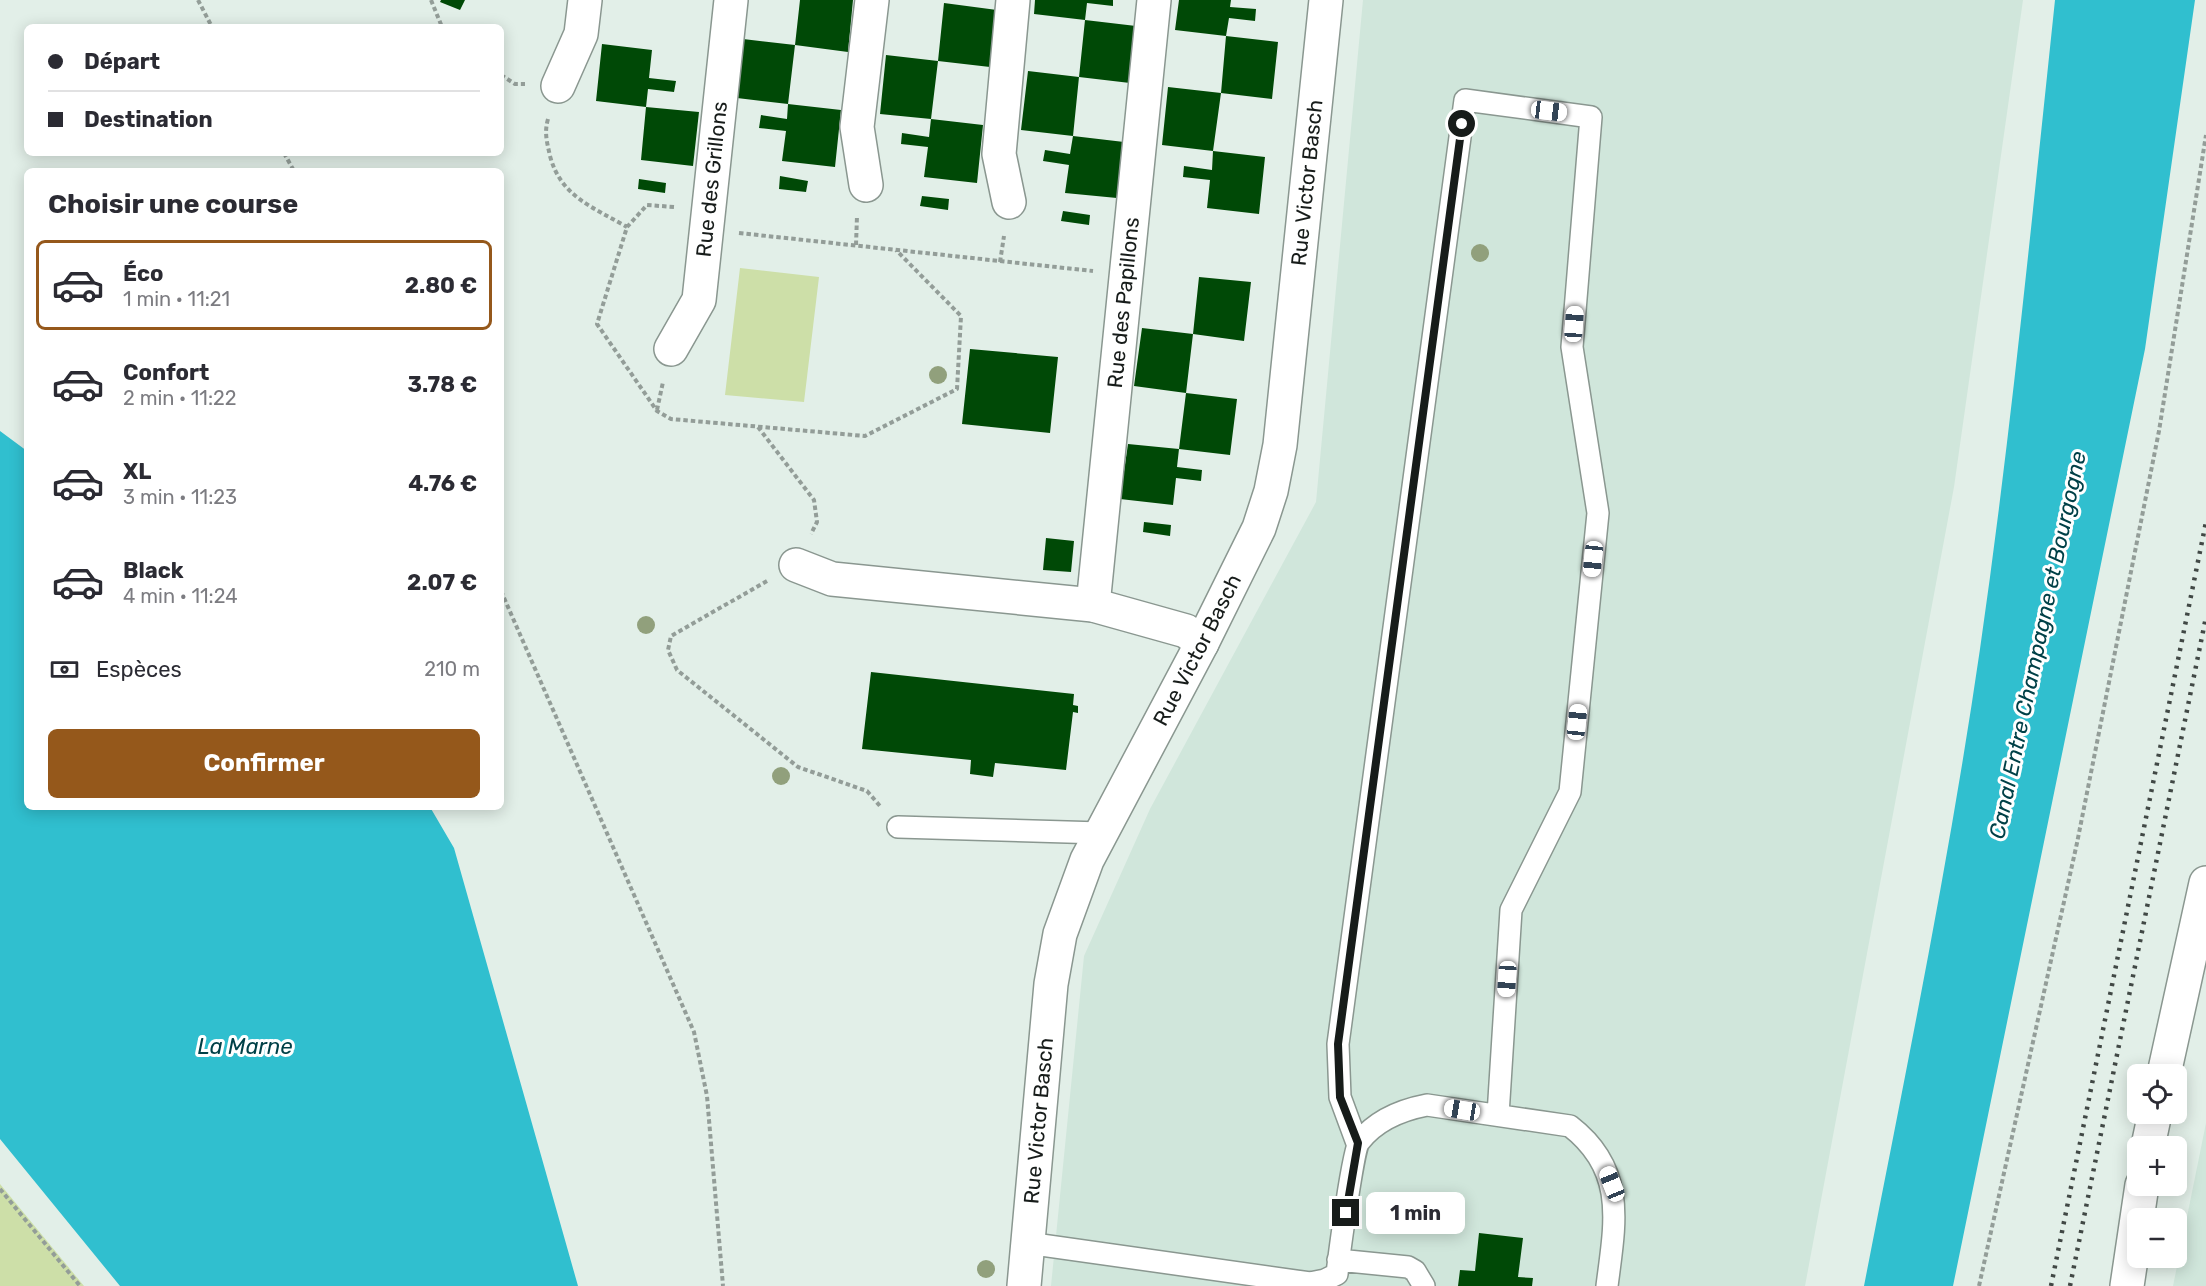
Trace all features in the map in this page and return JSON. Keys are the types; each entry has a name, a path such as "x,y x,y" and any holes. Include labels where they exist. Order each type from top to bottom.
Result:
{"street":[{"path":"558,86 581,34 585,0"},
{"name":"Rue des Grillons","path":"671,349 699,300 731,0"},
{"path":"866,185 857,128 872,0"},
{"path":"1009,202 999,154 1013,0"},
{"name":"Rue des Papillons","path":"1093,605 1154,0"},
{"name":"Rue Victor Basch","path":"1024,1286 1051,984 1060,934 1072,896 1101,833 1202,644 1259,528 1271,491 1280,445 1326,0"},
{"path":"796,565 832,579 1093,605 1186,631 1202,644"},
{"path":"2166,1064 2206,883"},
{"path":"2127,1286 2140,1196"}],"lane":[{"path":"1028,1243 1310,1284 1337,1274 1358,1143 1340,1097 1338,1044 1465,100 1591,117 1572,347 1598,513 1570,792 1511,910 1498,1116"},
{"path":"898,826 1101,833"},
{"path":"1358,1143 1382,1121 1405,1109 1427,1105 1570,1126 1585,1138 1604,1164 1612,1184 1615,1223 1607,1286"},
{"path":"1338,1260 1408,1267 1415,1271 1424,1286"}],"path":[{"path":"198,0 210,24"},
{"path":"432,0 441,24"},
{"path":"558,86 544,133 555,174 570,193 627,227"},
{"path":"1979,1286 2076,843 2159,431 2206,135"},
{"path":"896,250 961,316 957,388 865,436 671,419 657,411 597,324 627,227 647,205 707,220 896,250 1126,275"},
{"path":"757,427 814,500 817,522 796,565 670,636 668,650 676,670 798,767 867,791 898,826"},
{"path":"504,598 694,1032 707,1096 723,1286"},
{"path":"0,1189 80,1286"}],"shaded area":[{"path":"1363,0 2023,0 1954,487 1805,1286 1051,1286 1084,956 1150,809 1316,502"},
{"path":"2206,1123 2206,1286 2173,1286 2177,1268 2187,1268 2187,1217"}],"green space":[{"path":"740,268 819,277 804,402 725,395"},
{"path":"0,1184 84,1286 0,1286"}],"water":[{"name":"Canal Entre Champagne et Bourgogne","path":"2055,0 2195,0 2145,349 1953,1286 1864,1286 1940,889 1980,649 2011,406"},
{"name":"La Marne","path":"0,431 24,449 24,810 432,810 454,848 578,1286 120,1286 0,1139"}],"building":[{"path":"441,0 465,0 460,10 440,2"},
{"path":"800,0 853,0 848,52 795,45"},
{"path":"1035,0 1113,0 1113,6 1087,3 1085,20 1034,14"},
{"path":"1179,0 1231,0 1230,7 1256,9 1255,21 1229,18 1226,36 1175,30"},
{"path":"944,3 997,10 990,67 938,61"},
{"path":"1085,20 1136,26 1130,83 1079,77"},
{"path":"1226,36 1278,42 1272,99 1221,93"},
{"path":"743,39 795,45 788,104 737,98"},
{"path":"602,44 652,50 649,78 676,81 674,92 648,89 646,107 596,101"},
{"path":"886,55 938,61 931,119 880,114"},
{"path":"1028,71 1079,77 1073,136 1021,130"},
{"path":"1168,87 1221,93 1213,151 1162,145"},
{"path":"788,104 841,110 835,167 782,161 786,131 759,128 761,115 787,119"},
{"path":"646,107 699,112 693,166 641,160"},
{"path":"931,119 983,125 977,183 924,177 928,147 901,144 902,133 929,137"},
{"path":"1073,136 1124,142 1117,198 1065,193 1069,165 1043,161 1045,150 1070,154"},
{"path":"1213,151 1265,157 1259,214 1207,208 1210,180 1183,177 1184,166 1212,170"},
{"path":"780,176 808,181 806,192 779,189"},
{"path":"639,179 666,183 665,193 638,189"},
{"path":"922,196 949,199 948,210 920,206"},
{"path":"1063,211 1090,215 1089,225 1061,221"},
{"path":"1199,277 1251,282 1244,341 1193,334"},
{"path":"1142,328 1193,334 1186,393 1134,386"},
{"path":"970,349 1058,357 1050,433 962,424"},
{"path":"1186,393 1237,399 1230,455 1179,449"},
{"path":"1128,444 1179,449 1177,467 1202,470 1201,481 1176,478 1173,505 1120,499"},
{"path":"1144,522 1171,525 1170,536 1143,532"},
{"path":"1046,538 1074,541 1071,572 1043,570"},
{"path":"871,672 1074,694 1073,705 1078,706 1078,713 1073,712 1066,770 995,763 993,777 970,774 971,760 862,749"},
{"path":"1479,1233 1523,1238 1518,1277 1533,1278 1532,1286 1458,1286 1460,1270 1475,1271"}],"railway":[{"path":"2051,1286 2206,522"},
{"path":"2070,1286 2206,617"}],"route":[{"path":"1346,1213 1358,1143 1340,1097 1338,1044 1462,124"}]}
